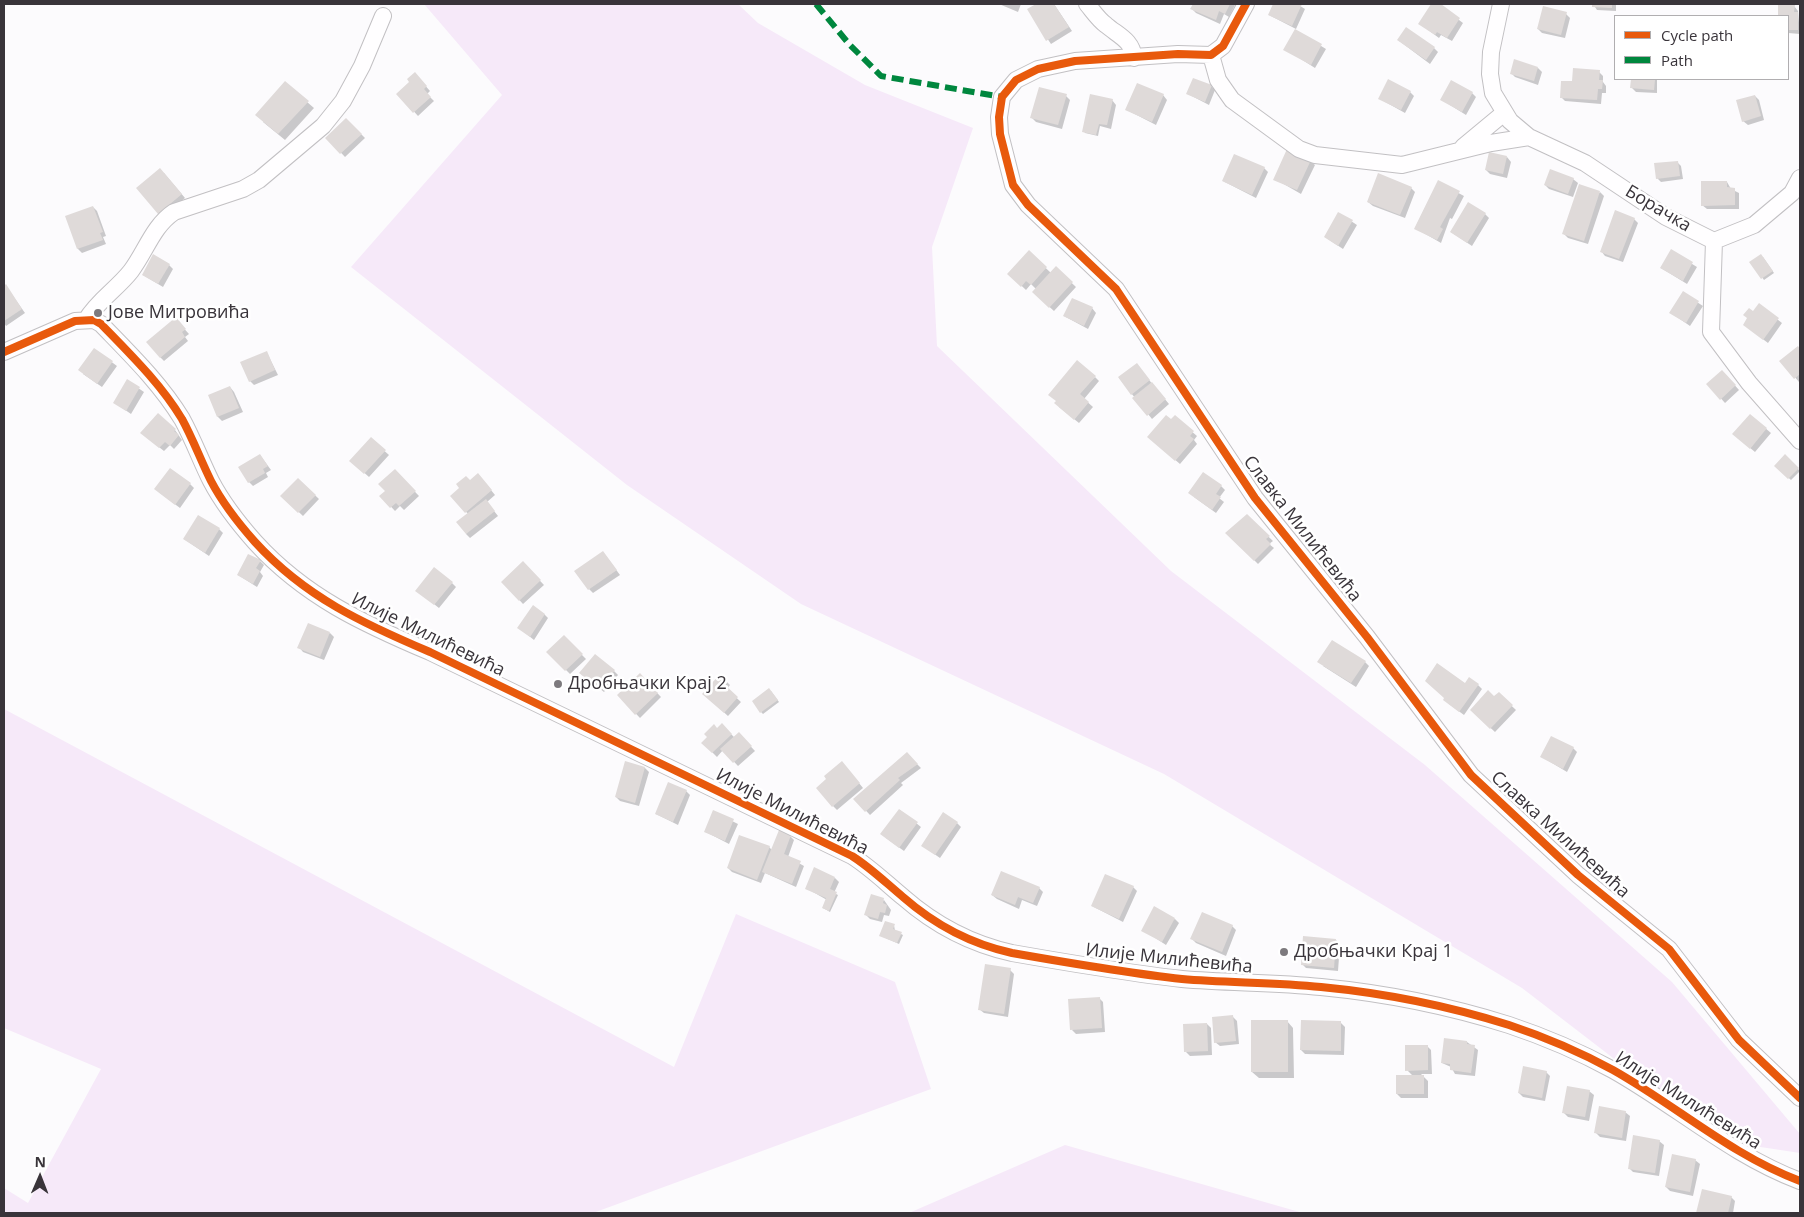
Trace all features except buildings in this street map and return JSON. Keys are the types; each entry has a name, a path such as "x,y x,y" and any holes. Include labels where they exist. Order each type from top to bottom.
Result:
{"street":[{"path":"1087,4 1105,25 1128,41 1133,49 1134,58"},
{"path":"1246,4 1223,46 1211,55 1218,80 1232,100 1299,150 1315,155 1341,159 1402,165 1491,143 1529,137"},
{"name":"Борачка","path":"1501,4 1491,52 1490,74 1493,93 1504,113 1529,137 1585,163 1666,217 1714,241"},
{"path":"4,352 75,321 86,320 106,294 130,272 164,218 174,212 243,189 260,180 323,126 343,101 362,66 383,16"},
{"name":"Славка Милићевића","path":"1211,55 1178,54 1075,61 1038,69 1016,80 1002,97 999,117 1000,134 1014,185 1028,205 1116,289 1255,498 1367,637 1471,774 1578,875 1669,949 1739,1040 1800,1098"},
{"path":"1459,151 1504,113"},
{"path":"1800,178 1792,193 1754,225 1714,241 1711,332 1749,383 1800,441"},
{"name":"Илије Милићевића","path":"86,320 94,320 101,324 161,387 182,420 212,482 228,508 254,541 278,566 318,597 363,623 430,652 852,856 874,871 904,898 957,934 992,949 1068,963 1242,984 1318,986 1357,991 1462,1012 1509,1025 1582,1054 1636,1084 1750,1159 1800,1181"}],"shaded area":[{"path":"424,4 738,4 758,23 865,85 973,128 932,247 937,346 1171,571 1425,765 1672,982 1800,1134 1800,1153 1721,1141 1522,988 1164,774 801,604 627,485 351,267 502,95"},
{"path":"4,709 674,1067 736,914 895,982 931,1089 593,1213 4,1213 4,1188 28,1203 101,1069 4,1028"},
{"path":"1065,1145 1303,1213 909,1213"}],"marked path":[{"path":"816,4 849,44 881,76 1002,97"}],"cycle path":[{"path":"1246,4 1223,46 1211,55 1178,54 1075,61 1038,69 1016,80 1002,97 999,117 1000,134 1013,185 1028,205 1116,289 1255,498 1367,637 1471,775 1578,875 1669,949 1739,1040 1800,1098"},
{"path":"4,352 75,321 94,320 101,324 164,393 182,419 220,497 237,520 274,561 315,594 382,631 430,652 852,856 915,907 941,925 968,939 1012,953 1119,971 1182,979 1304,985 1344,990 1416,1001 1486,1018 1549,1040 1601,1063 1637,1084 1727,1144 1751,1158 1800,1181"}],"place":[{"name":"Јове Митровића","path":"98,313"},
{"name":"Дробњачки Крај 2","path":"558,684"},
{"name":"Дробњачки Крај 1","path":"1284,952"}]}
